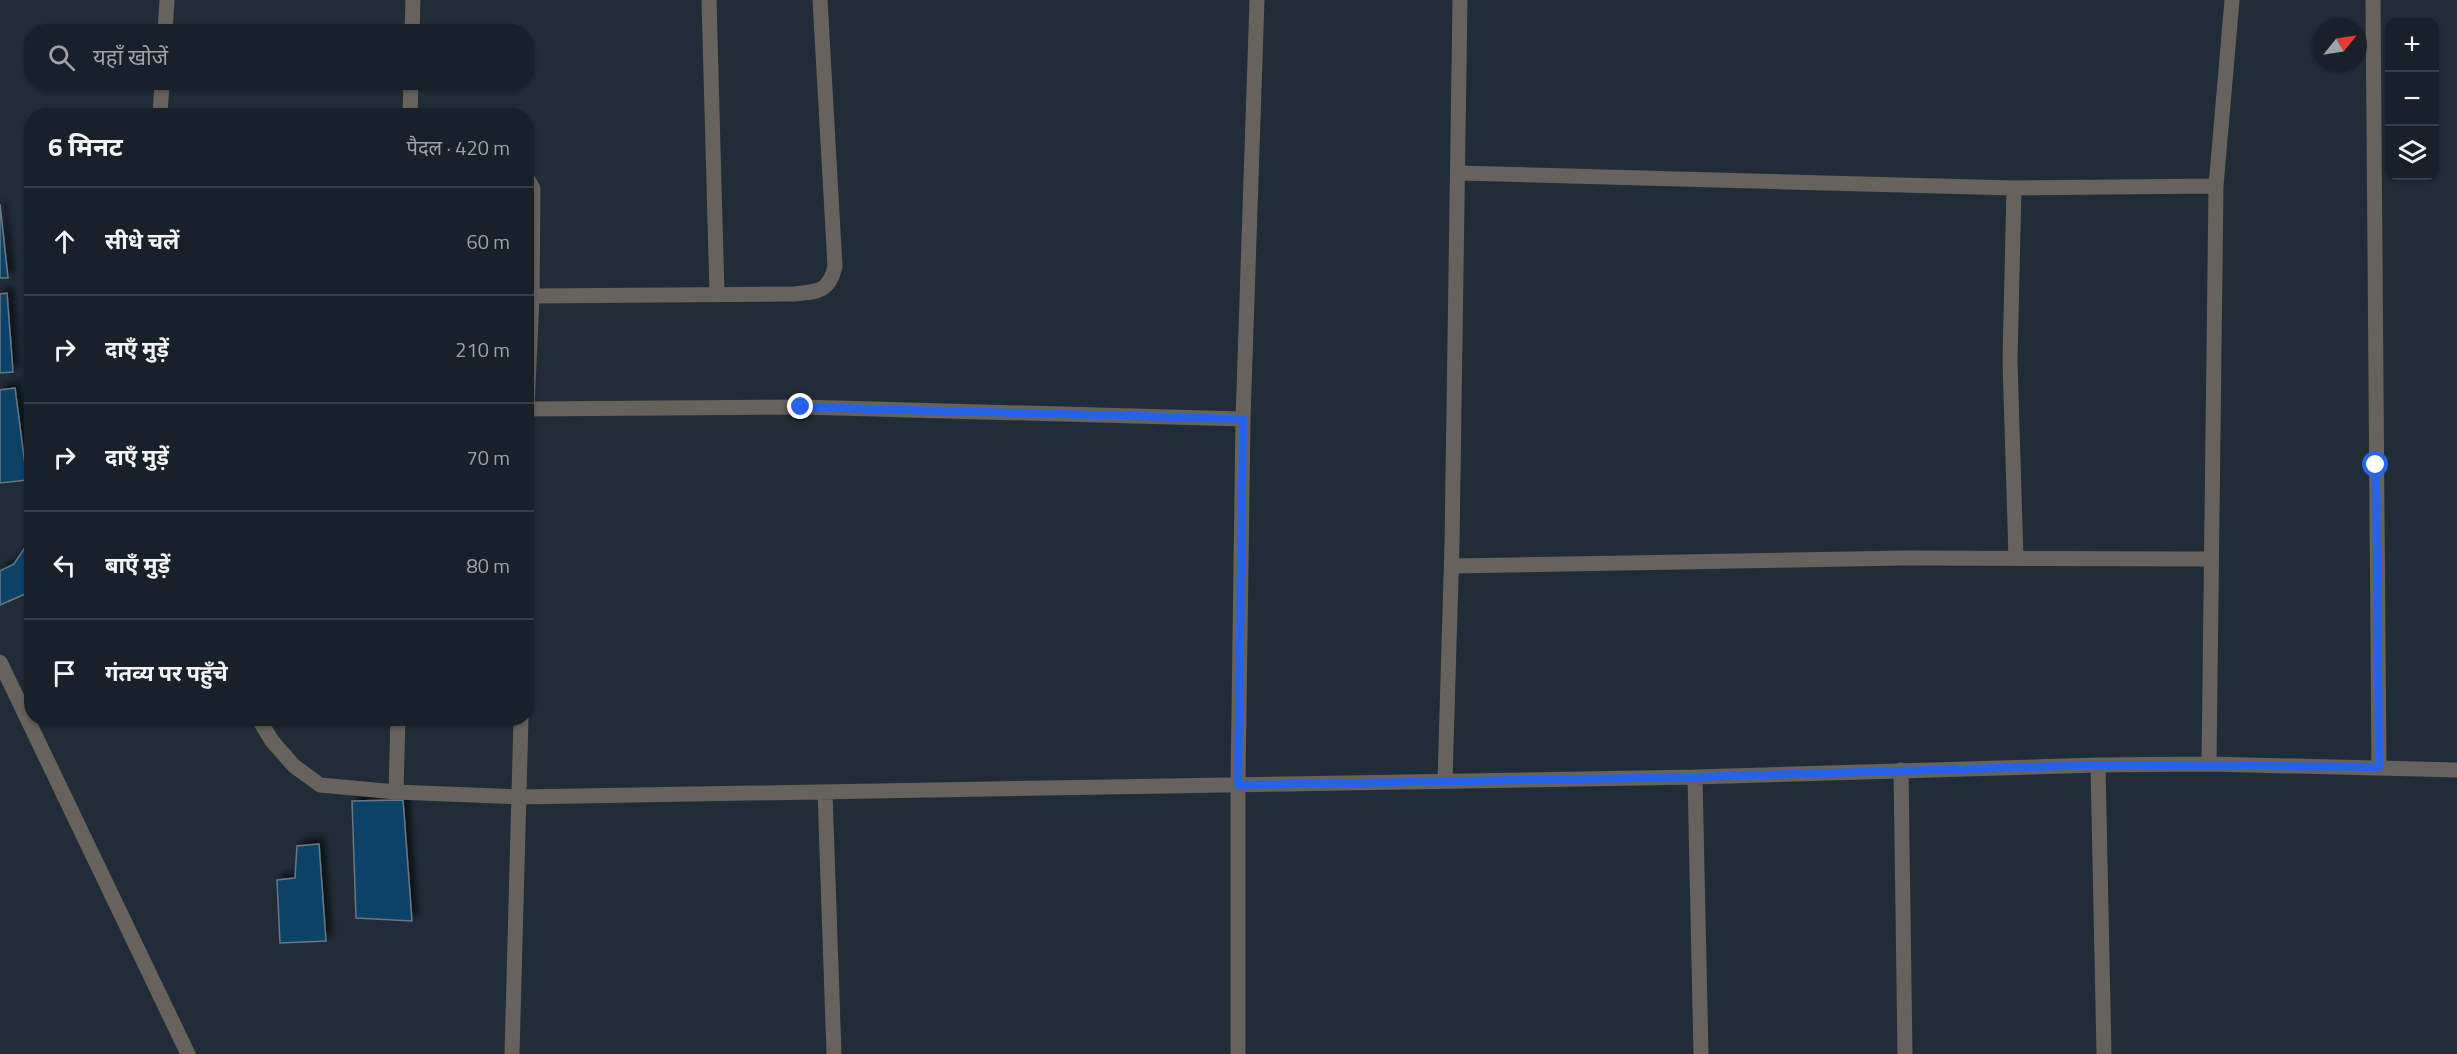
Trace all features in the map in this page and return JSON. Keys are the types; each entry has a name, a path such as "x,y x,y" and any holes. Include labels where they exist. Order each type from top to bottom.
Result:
{"street":[{"path":"166,24 167,0"},
{"path":"412,24 413,0"},
{"path":"709,0 717,294"},
{"path":"534,296 814,292 826,287 832,280 835,266 820,0"},
{"path":"1238,1054 1238,785 1243,419 1257,0"},
{"path":"1445,780 1452,566 1460,0"},
{"path":"2209,764 2216,186 2232,0"},
{"path":"2373,0 2379,767"},
{"path":"160,108 162,90"},
{"path":"410,108 411,90"},
{"path":"1458,173 2014,188 2216,186"},
{"path":"2014,188 2010,361 2016,558"},
{"path":"534,409 801,407 1243,419"},
{"path":"1452,566 1894,558 2210,560"},
{"path":"0,662 24,712"},
{"path":"31,726 188,1054"},
{"path":"263,726 272,741 294,766 320,785 396,792 520,797 1695,777 2098,765 2209,764 2457,770"},
{"path":"396,792 398,726"},
{"path":"512,1054 521,726"},
{"path":"2098,765 2104,1054"},
{"path":"1901,770 1905,1054"},
{"path":"1695,777 1701,1054"},
{"path":"825,793 834,1054"}],"building":[{"path":"0,204 8,278 0,278"},
{"path":"7,293 13,372 0,373 0,294"},
{"path":"15,388 24,457 24,480 0,483 0,390"},
{"path":"24,549 24,594 0,605 0,571 14,564"},
{"path":"403,800 412,921 356,918 352,801"},
{"path":"319,844 326,941 280,943 277,880 295,878 297,846"}],"route":[{"path":"801,407 1031,411 1243,419 1238,785 1695,777 2098,765 2379,767 2376,465"}]}
